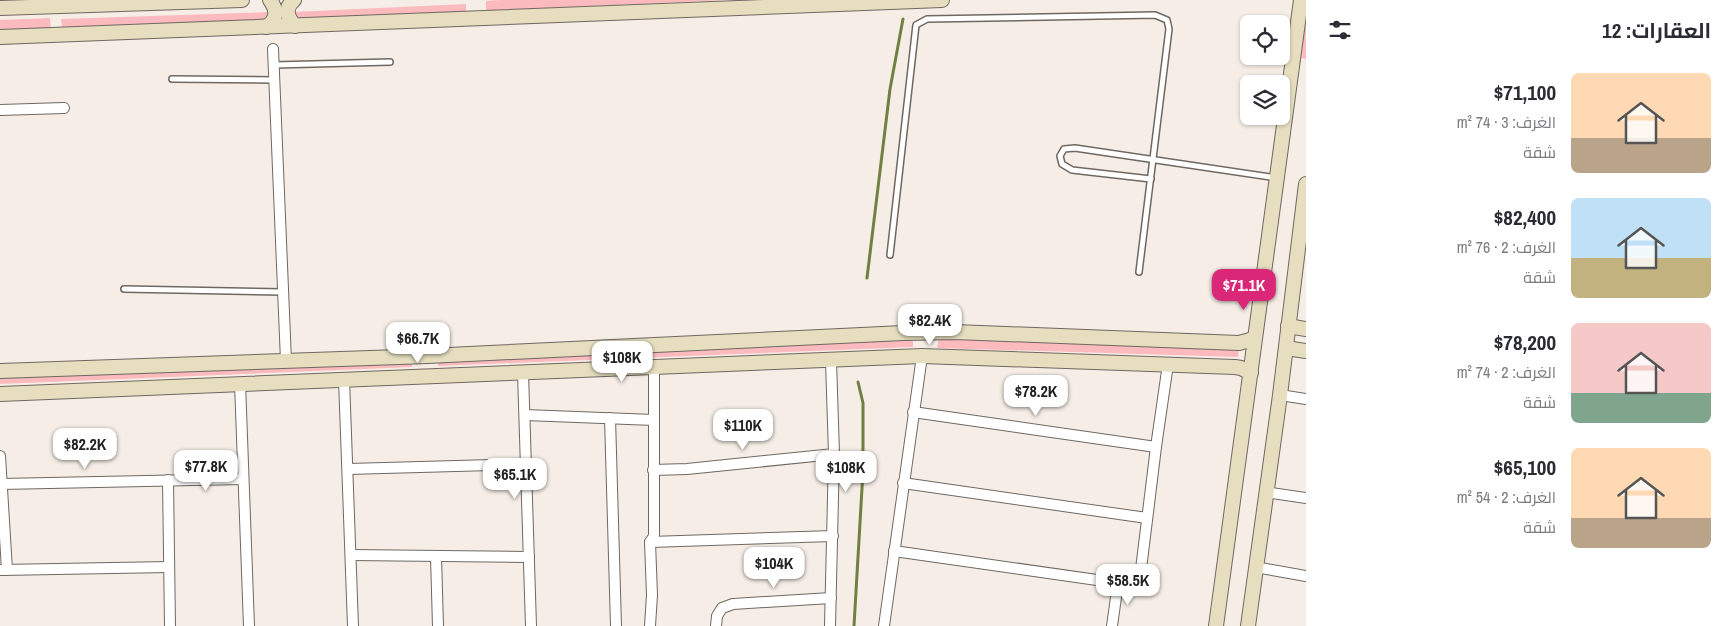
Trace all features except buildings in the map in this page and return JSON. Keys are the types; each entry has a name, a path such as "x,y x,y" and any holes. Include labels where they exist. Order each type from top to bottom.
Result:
{"street":[{"path":"0,8 59,3 242,0"},
{"path":"266,27 272,23 276,14 270,0"},
{"path":"294,0 289,5 287,12 289,19 295,26"},
{"path":"0,37 940,0"},
{"path":"1290,82 1301,0"},
{"path":"273,49 286,361"},
{"path":"1290,82 1296,75 1304,72"},
{"path":"0,110 64,108"},
{"path":"1216,626 1284,125"},
{"path":"1248,626 1280,395 1306,184"},
{"path":"1288,326 1306,329"},
{"path":"0,371 414,356 911,332 1239,343 1255,337"},
{"path":"884,626 913,412 915,346 911,332"},
{"path":"936,332 931,344 933,351 938,356"},
{"path":"1286,348 1306,350"},
{"path":"436,376 432,364 437,355"},
{"path":"412,376 417,367 414,356"},
{"path":"0,394 915,356 1168,364 1240,368 1251,373"},
{"path":"830,626 834,454 831,360"},
{"path":"894,552 1118,583 1126,582 1135,577 1141,569 1168,364"},
{"path":"650,626 652,595 650,542 654,536 654,368"},
{"path":"523,373 526,415 531,626"},
{"path":"344,379 353,626"},
{"path":"240,383 249,626"},
{"path":"1280,395 1306,399"},
{"path":"913,412 1156,447"},
{"path":"526,415 654,420"},
{"path":"610,418 616,626"},
{"path":"653,470 687,469 834,454"},
{"path":"0,456 3,570 170,567"},
{"path":"348,468 527,464"},
{"path":"1,484 243,479"},
{"path":"168,480 170,626"},
{"path":"903,483 1147,518"},
{"path":"1266,492 1306,498"},
{"path":"650,542 833,536"},
{"path":"350,556 529,557"},
{"path":"436,556 438,626"},
{"path":"1256,567 1306,576"},
{"path":"1112,626 1118,583"},
{"path":"716,626 722,608 733,604 831,598"}],"lane":[{"path":"890,255 916,25 927,19 1155,15 1167,20 1169,29 1152,179 1139,272"},
{"path":"274,65 390,62"},
{"path":"172,79 274,80"},
{"path":"1152,179 1072,170 1062,164 1060,156 1064,149 1075,148 1277,178"},
{"path":"124,289 283,292"}],"shaded area":[{"path":"727,0 486,11 486,1"},
{"path":"466,4 466,13 293,20 293,12"},
{"path":"270,12 270,21 62,28 61,19"},
{"path":"1306,16 1306,59 1301,58"},
{"path":"50,18 51,29 0,31 0,20"},
{"path":"939,336 1239,348 1238,357 937,348"},
{"path":"913,338 913,347 438,366 438,358"},
{"path":"412,359 412,367 0,384 0,375"}],"waterway":[{"path":"867,278 890,89 903,19"},
{"path":"854,626 863,471 863,403 858,382"}]}
